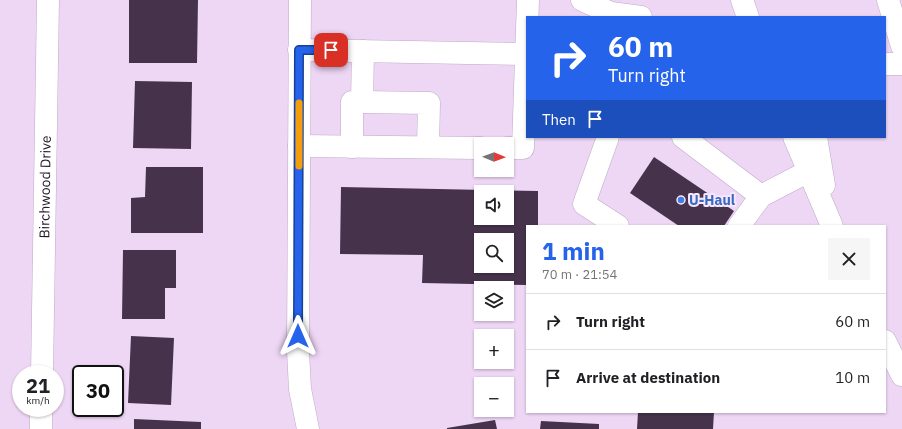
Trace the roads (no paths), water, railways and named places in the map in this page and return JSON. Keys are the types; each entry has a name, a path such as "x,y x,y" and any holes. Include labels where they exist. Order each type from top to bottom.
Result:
{"main road":[{"name":"Birchwood Drive","path":"42,365 48,0"},
{"path":"300,0 298,351 300,390 308,429"},
{"path":"527,16 528,0"},
{"path":"582,0 611,12 635,16"},
{"path":"742,0 748,16"},
{"path":"888,0 902,46"},
{"path":"299,50 526,54 523,148 514,148"},
{"path":"362,102 363,51"},
{"path":"886,64 902,64"},
{"path":"352,146 352,102 362,102 429,103 428,147"},
{"path":"608,138 584,204 616,225"},
{"path":"684,138 761,196"},
{"path":"794,138 831,222"},
{"path":"816,138 831,222"},
{"path":"299,146 474,148"},
{"path":"740,225 761,196 809,171"},
{"path":"886,343 902,374"},
{"path":"41,417 41,429"}],"place":[{"name":"U-Haul","path":"681,200"}]}
